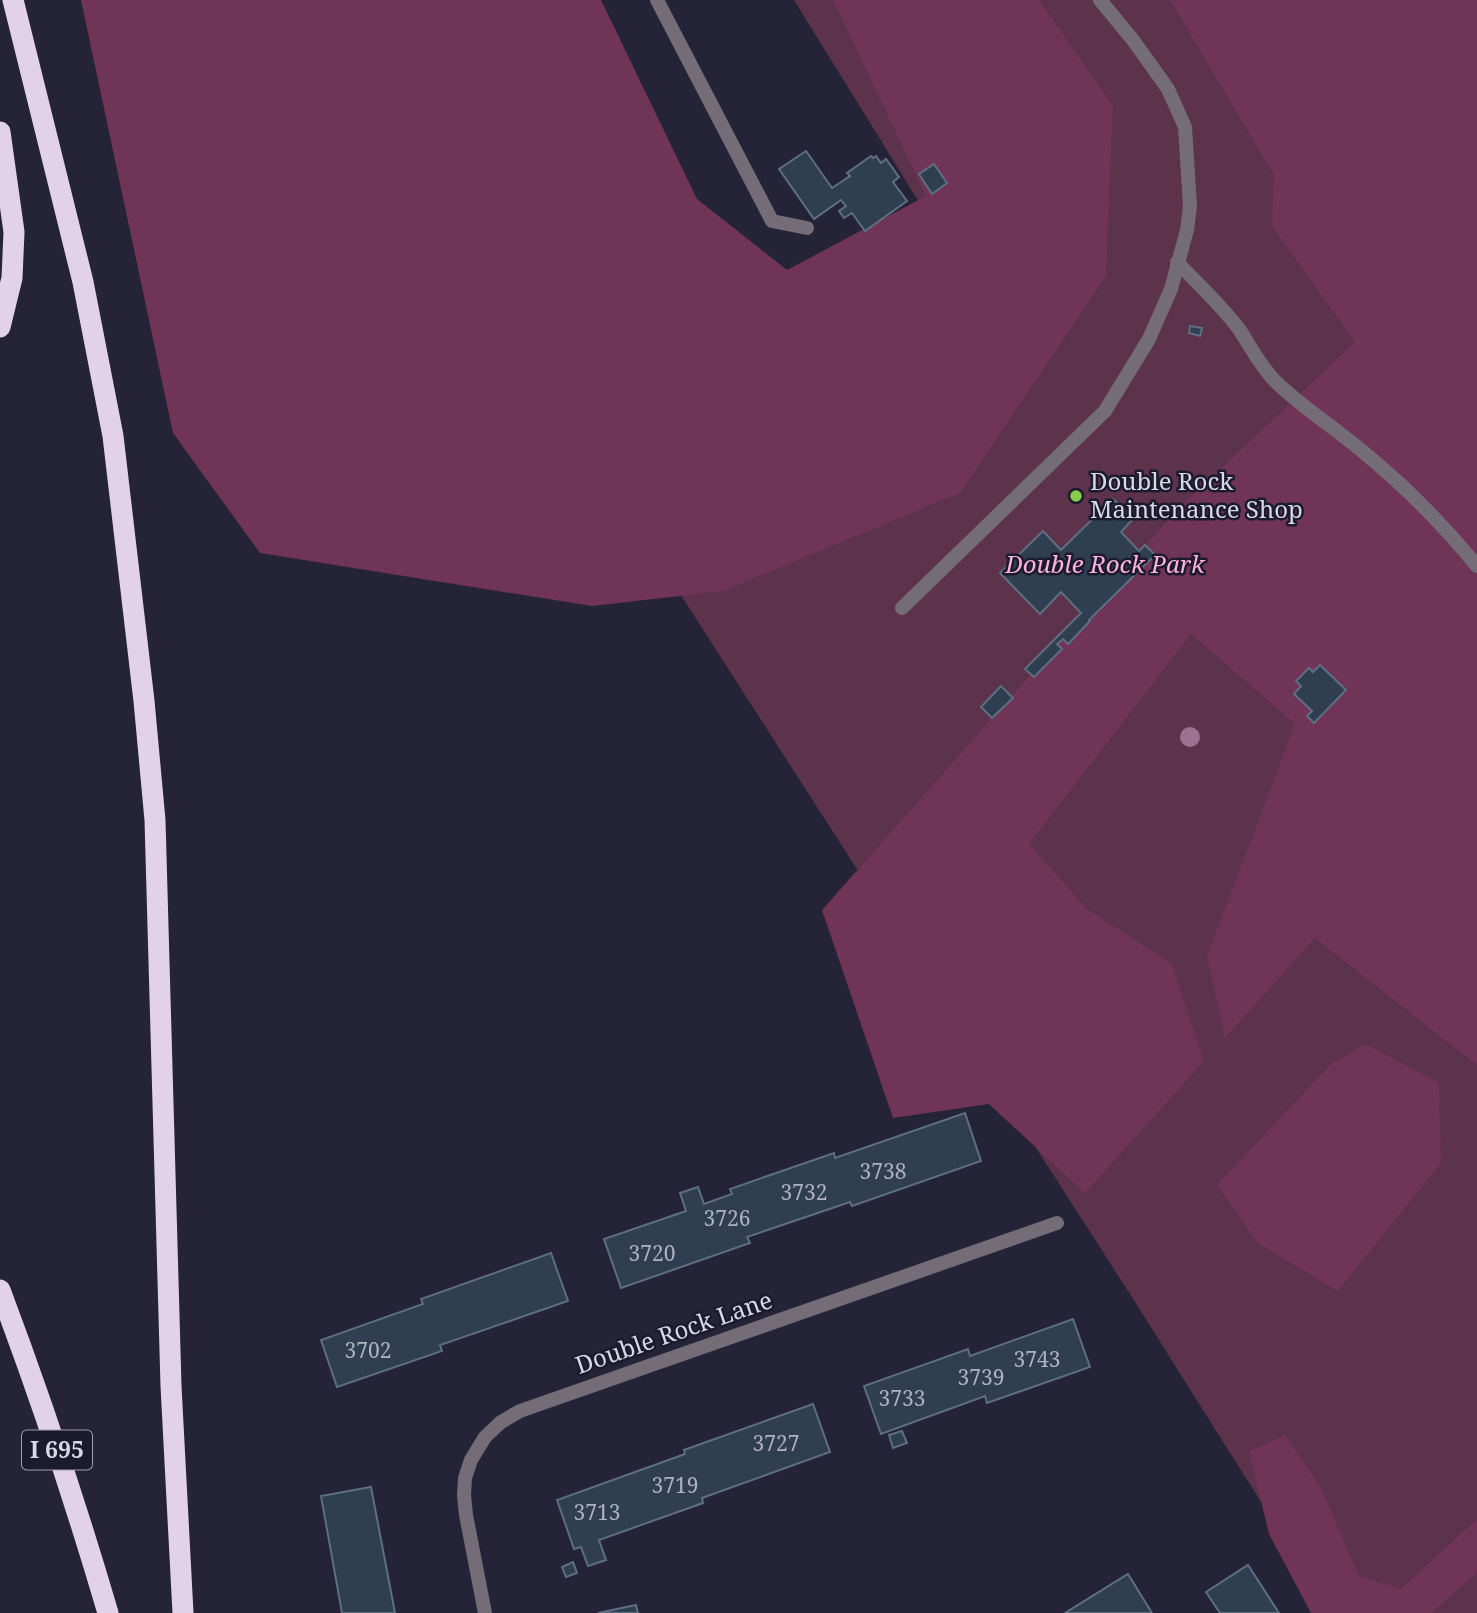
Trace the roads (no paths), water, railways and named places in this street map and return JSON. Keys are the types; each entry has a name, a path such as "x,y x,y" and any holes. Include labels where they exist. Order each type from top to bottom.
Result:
{"highway":[{"path":"13,0 83,282 113,436 144,701 155,820 170,1372 183,1613"},
{"path":"0,132 14,232 12,278 0,327"},
{"name":"I 695","path":"0,1290 83,1531 108,1613"}],"street":[{"path":"657,0 772,221 807,228"},
{"path":"902,608 1105,411 1149,339 1171,289 1187,230 1190,206 1185,127 1168,89 1100,0"},
{"path":"1177,262 1239,330 1259,362 1275,381 1406,490 1477,566"},
{"name":"Double Rock Lane","path":"485,1613 466,1515 464,1487 476,1450 501,1422 520,1411 1056,1223"}],"place":[{"name":"Double Rock Maintenance Shop","path":"1076,496"}],"park label":[{"name":"Double Rock Park","path":"1105,565"}]}
